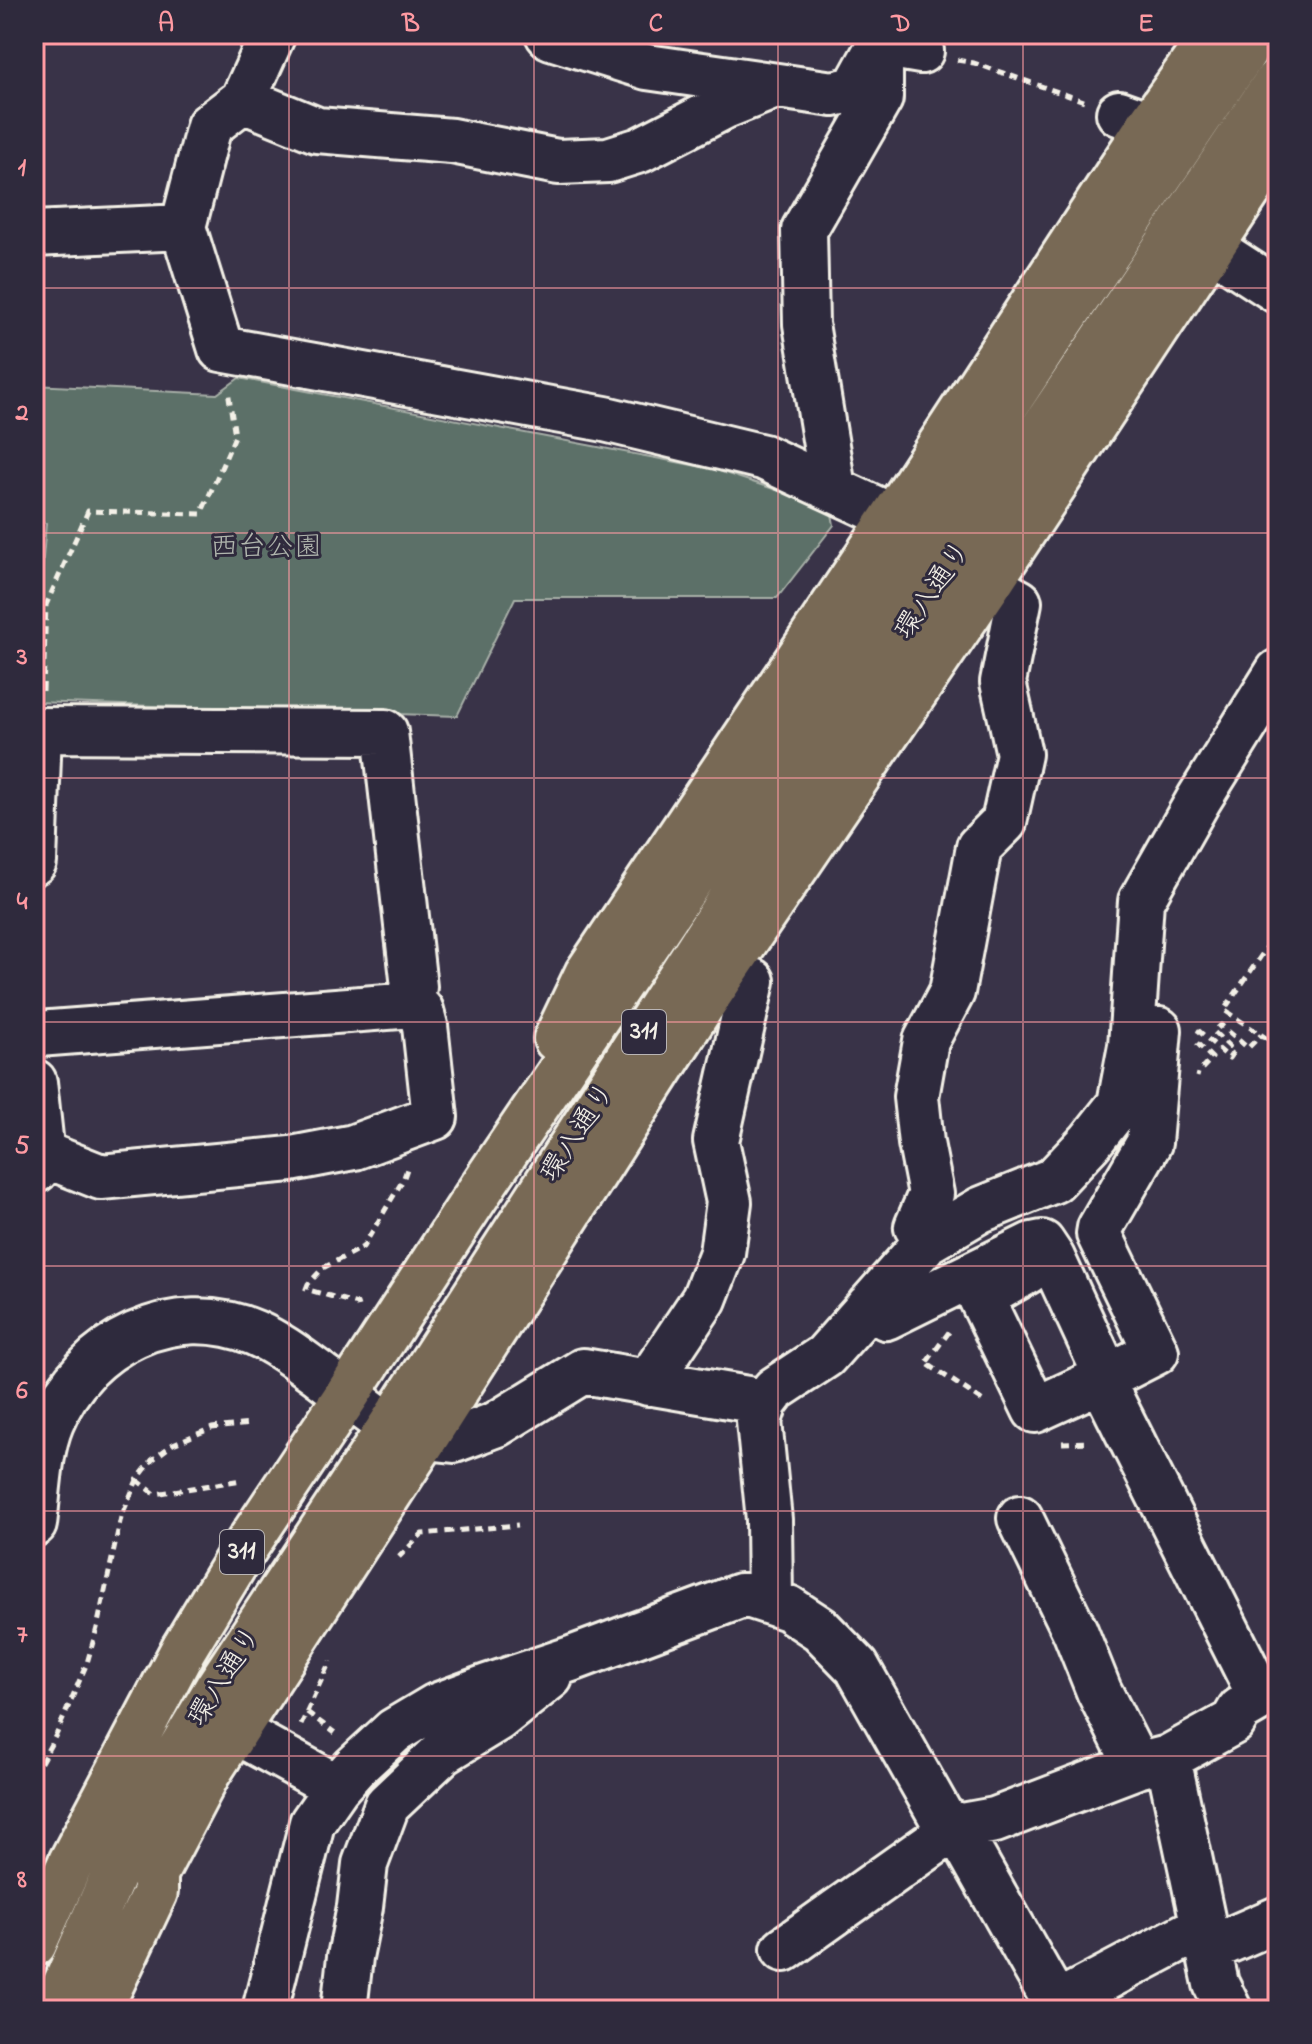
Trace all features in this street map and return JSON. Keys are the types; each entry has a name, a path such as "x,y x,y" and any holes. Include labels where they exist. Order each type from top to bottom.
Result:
{"main road":[{"path":"486,1181 587,974 893,517 1134,119 1214,34"},
{"name":"環八通り","path":"34,1944 71,1862 184,1648 239,1557 486,1181 1256,34"},
{"name":"環八通り","path":"54,2010 137,1821 216,1690 408,1432 814,769 1278,80"},
{"path":"99,2010 155,1892 155,1874 208,1773 408,1432 702,1005 979,579 1278,146"}],"street":[{"path":"273,34 243,100 209,126 183,227 221,349 605,419 763,457 893,517"},
{"path":"548,34 647,67 833,94 855,89 895,43"},
{"path":"833,488 806,324 804,230 880,98 895,43"},
{"path":"243,100 317,130 452,141 558,162 608,160 640,150 714,111 775,86"},
{"path":"34,234 183,227"},
{"path":"1210,247 1278,291"},
{"path":"927,1241 917,1227 931,1194 916,1097 926,1041 952,992 979,847 1004,822 1019,754 1003,682 1019,602 979,579"},
{"path":"770,1602 769,1520 759,1421 765,1402 775,1389 825,1356 927,1241 980,1210 1054,1180 1120,1104 1131,1046 1141,901 1199,799 1278,672"},
{"path":"34,862 39,718 385,732 415,1005 425,1026 435,1117 354,1147 291,1159 101,1177 38,1175"},
{"path":"1099,1234 981,1298 1035,1410 1156,1352 1099,1234 1149,1143 1164,981 1135,979"},
{"path":"648,1383 704,1299 722,1253 729,1202 716,1141 752,981"},
{"path":"35,1029 415,1005"},
{"path":"34,1082 38,1175"},
{"path":"38,1175 90,1195"},
{"path":"784,1949 956,1827 995,1820 1153,1762 1233,1722 1240,1710 1269,1693 1110,1397 1107,1377 1052,1258 1042,1243 1032,1245 886,1317 869,1306"},
{"path":"34,1524 45,1440 64,1396 90,1365 109,1349 154,1327 174,1322 206,1321 253,1332 294,1354 347,1395 408,1432 454,1440 497,1424 583,1371 765,1402"},
{"path":"1020,1518 1075,1631 1099,1691 1153,1762 1206,1937 1216,1984 1229,2010"},
{"path":"265,2010 312,1823 337,1787 394,1731 436,1706 740,1596 751,1596 788,1608 820,1629 857,1667 941,1816 956,1827 1056,2004 1206,1937 1278,1919"},
{"path":"344,2010 365,1864 387,1805 443,1752 497,1719 574,1658"},
{"path":"235,1731 337,1787"}],"path":[{"path":"895,43 974,63 1134,119"},
{"path":"39,718 46,605 88,511 201,514 235,436 221,349"},
{"path":"1278,931 1224,1010 1278,1046"},
{"path":"1197,1087 1198,1073 1212,1058 1192,1039 1199,1031 1229,1058 1234,1051 1214,1032 1221,1025 1248,1048 1261,1035"},
{"path":"357,1304 306,1289 323,1268 363,1247 403,1180 420,1134 417,1123"},
{"path":"34,1238 41,1226 43,1213 38,1175"},
{"path":"961,1325 948,1333 926,1363 992,1407"},
{"path":"34,1775 57,1733 87,1663 121,1517 137,1480 152,1460 173,1444 212,1428 250,1424"},
{"path":"1052,1443 1097,1442"},
{"path":"137,1480 155,1494 254,1478"},
{"path":"389,1566 422,1534 518,1525"},
{"path":"285,1758 333,1656"},
{"path":"307,1712 343,1740"}],"green space":[{"name":"西台公園","path":"239,378 713,469 831,508 834,525 777,598 515,598 457,716 34,702 34,664 46,523 34,521 34,385 217,394"}]}
